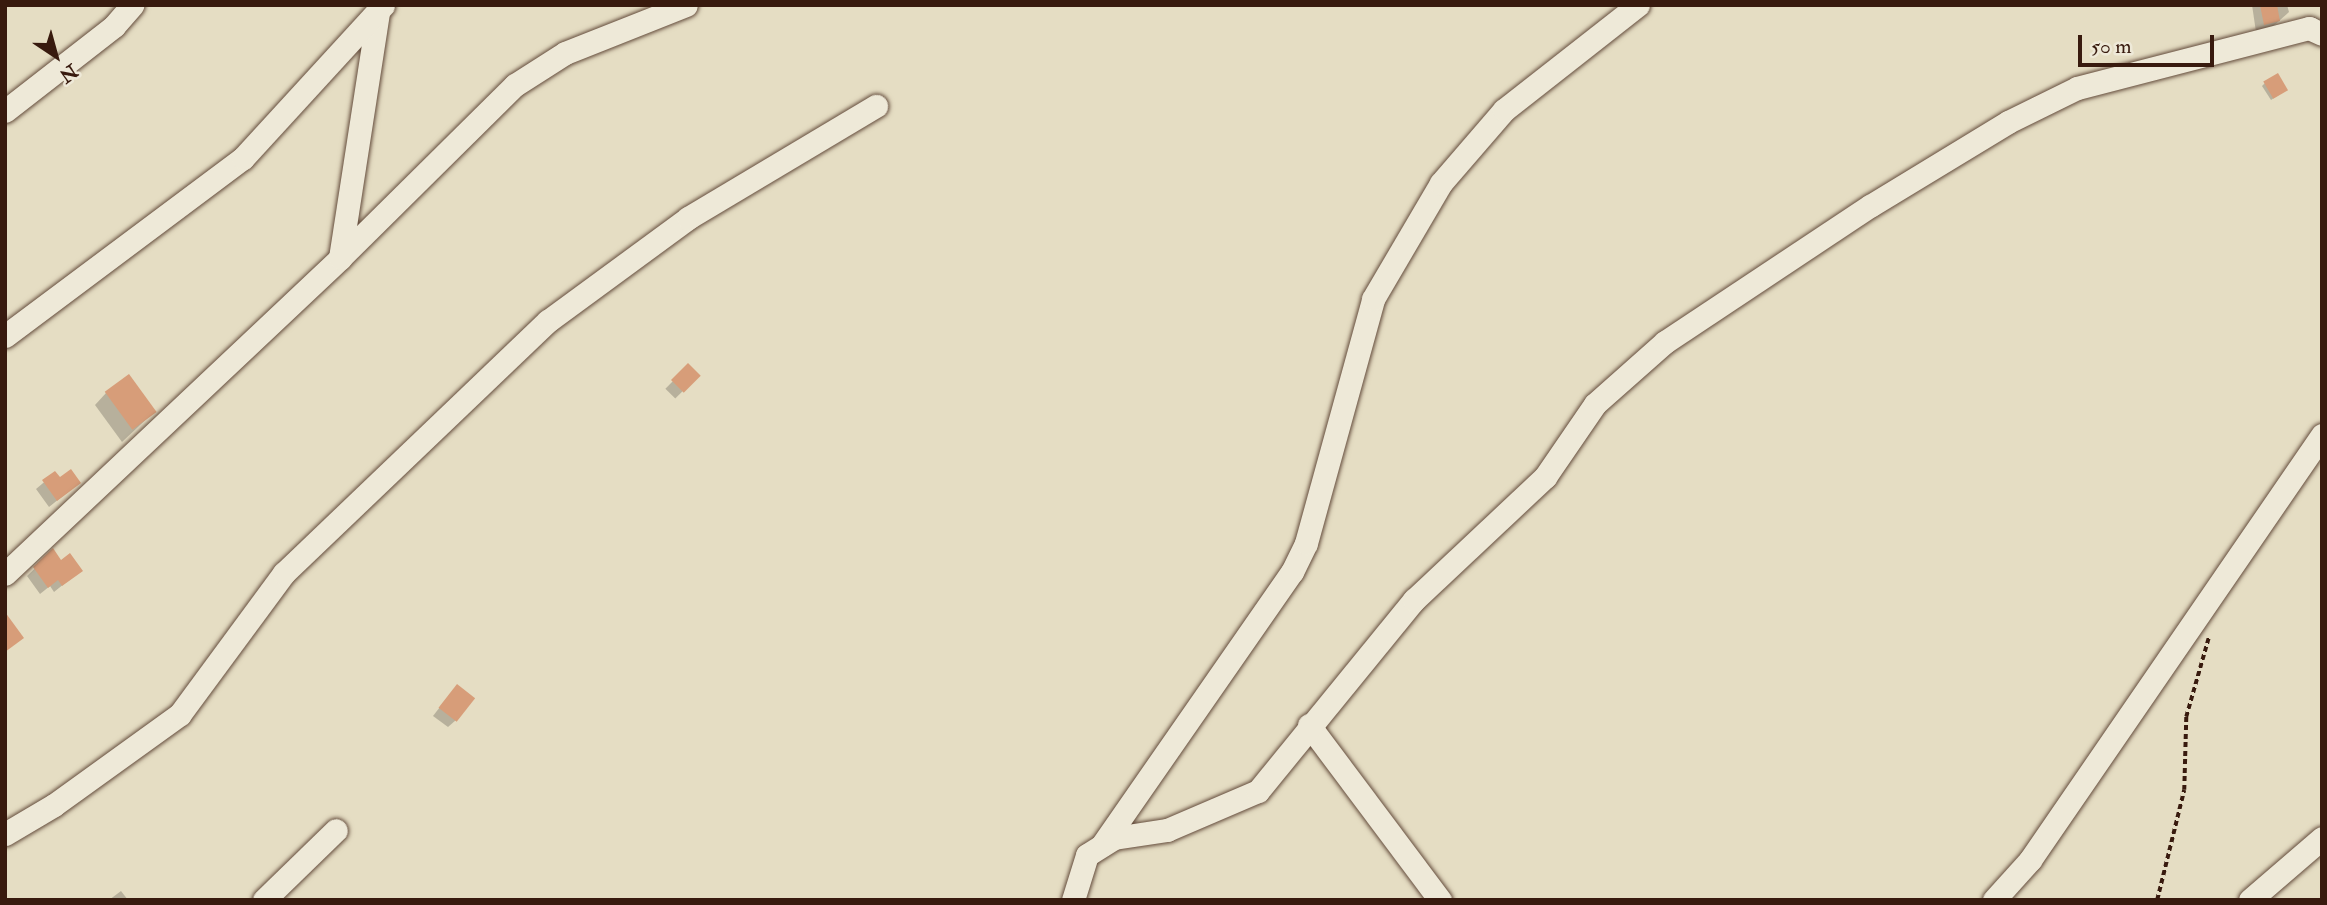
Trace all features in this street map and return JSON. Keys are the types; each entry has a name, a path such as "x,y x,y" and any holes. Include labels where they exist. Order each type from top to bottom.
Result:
{"street":[{"path":"5,111 114,26 132,5"},
{"path":"5,574 340,258 515,85 565,53 686,5"},
{"path":"1102,845 1292,572 1306,542 1373,299 1441,183 1504,110 1638,5"},
{"path":"340,258 381,9"},
{"path":"5,336 243,159 381,9"},
{"path":"1073,900 1087,855 1102,845 1114,838 1167,830 1258,791 1309,725 1414,600 1545,477 1595,404 1665,342 1870,206 2008,122 2077,88 2309,28 2322,34"},
{"path":"5,834 54,805 180,714 284,573 548,321 688,218 876,106"},
{"path":"1994,900 2030,860 2322,435"},
{"path":"1309,725 1440,900"},
{"path":"264,900 336,830"},
{"path":"2250,900 2322,838"}],"path":[{"path":"2157,900 2184,790 2186,717 2212,628"}],"building":[{"path":"2260,5 2277,5 2280,21 2264,25"},
{"path":"2278,73 2288,90 2273,99 2263,82"},
{"path":"688,363 701,376 684,393 671,380"},
{"path":"129,374 157,412 132,430 105,392"},
{"path":"71,469 81,483 57,501 42,480 55,471 60,477"},
{"path":"53,548 61,560 70,553 83,571 62,586 58,580 48,588 33,567"},
{"path":"5,612 24,638 5,652"},
{"path":"457,684 475,698 457,722 439,708"}]}
